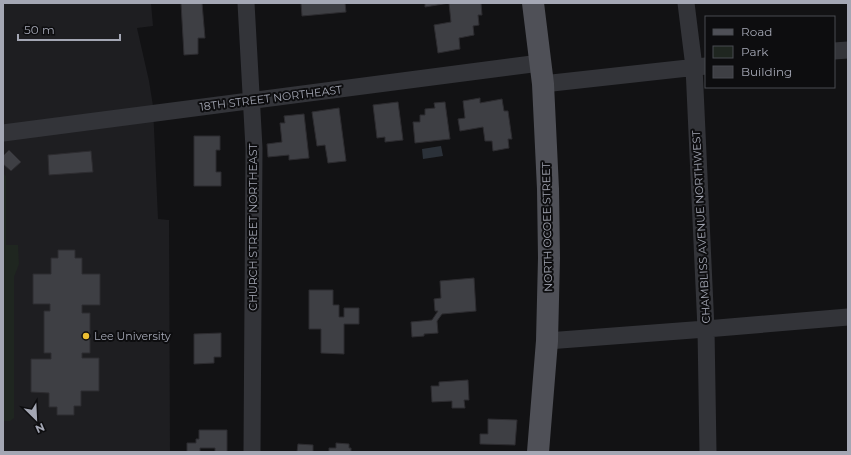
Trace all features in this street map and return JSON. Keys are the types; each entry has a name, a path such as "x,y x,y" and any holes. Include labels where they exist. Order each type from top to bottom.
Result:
{"main road":[{"name":"NORTH OCOEE STREET","path":"533,3 541,74 548,189 549,258 547,340 538,452"}],"street":[{"name":"CHURCH STREET NORTHEAST","path":"246,3 254,148 252,452"},
{"name":"CHAMBLISS AVENUE NORTHWEST","path":"686,3 700,66 708,452"},
{"path":"835,51 848,50"},
{"name":"18TH STREET NORTHEAST","path":"3,133 252,100 541,74 700,66"},
{"path":"547,340 848,317"}],"shaded area":[{"name":"Lee University","path":"3,3 151,3 153,26 137,28 153,106 158,219 169,220 170,452 3,452"},
{"path":"441,146 443,156 423,159 422,149"}],"green space":[{"path":"3,173 6,176 6,245 18,245 19,264 14,277 14,418 10,421 3,421"}],"building":[{"path":"181,3 202,3 205,38 198,38 198,54 184,55"},
{"path":"301,3 345,3 346,12 302,16"},
{"path":"425,3 449,3 425,7"},
{"path":"449,3 481,3 482,15 478,15 479,25 473,26 474,35 459,38 460,49 438,53 434,25 451,22"},
{"path":"480,98 480,103 502,99 504,111 508,111 512,139 508,139 509,148 493,151 492,141 485,141 483,127 460,131 458,119 465,118 463,101"},
{"path":"398,102 403,140 385,142 385,137 377,138 373,105"},
{"path":"445,102 450,139 415,143 413,122 420,122 420,115 425,115 425,109 435,108 434,103"},
{"path":"339,108 346,161 328,163 325,145 317,146 312,112"},
{"path":"304,114 309,158 289,160 289,155 268,157 267,144 282,142 280,123 285,123 284,116"},
{"path":"194,136 220,136 220,150 216,150 216,172 221,172 221,186 194,186"},
{"path":"9,150 21,162 11,171 3,164 3,156"},
{"path":"91,151 93,172 49,175 48,155"},
{"path":"58,250 75,250 75,258 82,258 82,274 100,274 100,305 82,305 82,313 90,313 90,353 82,353 82,358 99,358 99,391 81,391 81,406 74,406 74,415 57,415 57,407 49,407 49,393 31,392 31,359 51,359 51,353 44,353 44,311 50,311 50,304 33,304 33,274 51,274 51,258 58,258"},
{"path":"474,278 476,311 442,314 437,321 438,333 412,337 411,322 432,320 438,311 435,311 434,299 441,298 440,281"},
{"path":"309,290 333,290 333,305 339,305 339,317 344,317 344,308 359,308 359,324 344,324 344,354 321,353 321,329 309,329"},
{"path":"221,333 221,357 214,357 214,363 194,364 194,334"},
{"path":"468,380 469,400 464,400 465,408 452,408 452,401 432,402 431,386 439,386 439,382"},
{"path":"488,419 517,420 515,445 480,444 480,434 488,434"},
{"path":"199,430 227,430 227,452 215,452 215,448 200,448 200,452 187,452 187,443 196,443 196,439 199,439"},
{"path":"336,443 349,444 351,452 329,452 329,448 336,448"},
{"path":"298,444 313,445 313,452 297,452"}],"place":[{"name":"Lee University","path":"86,336"}]}
